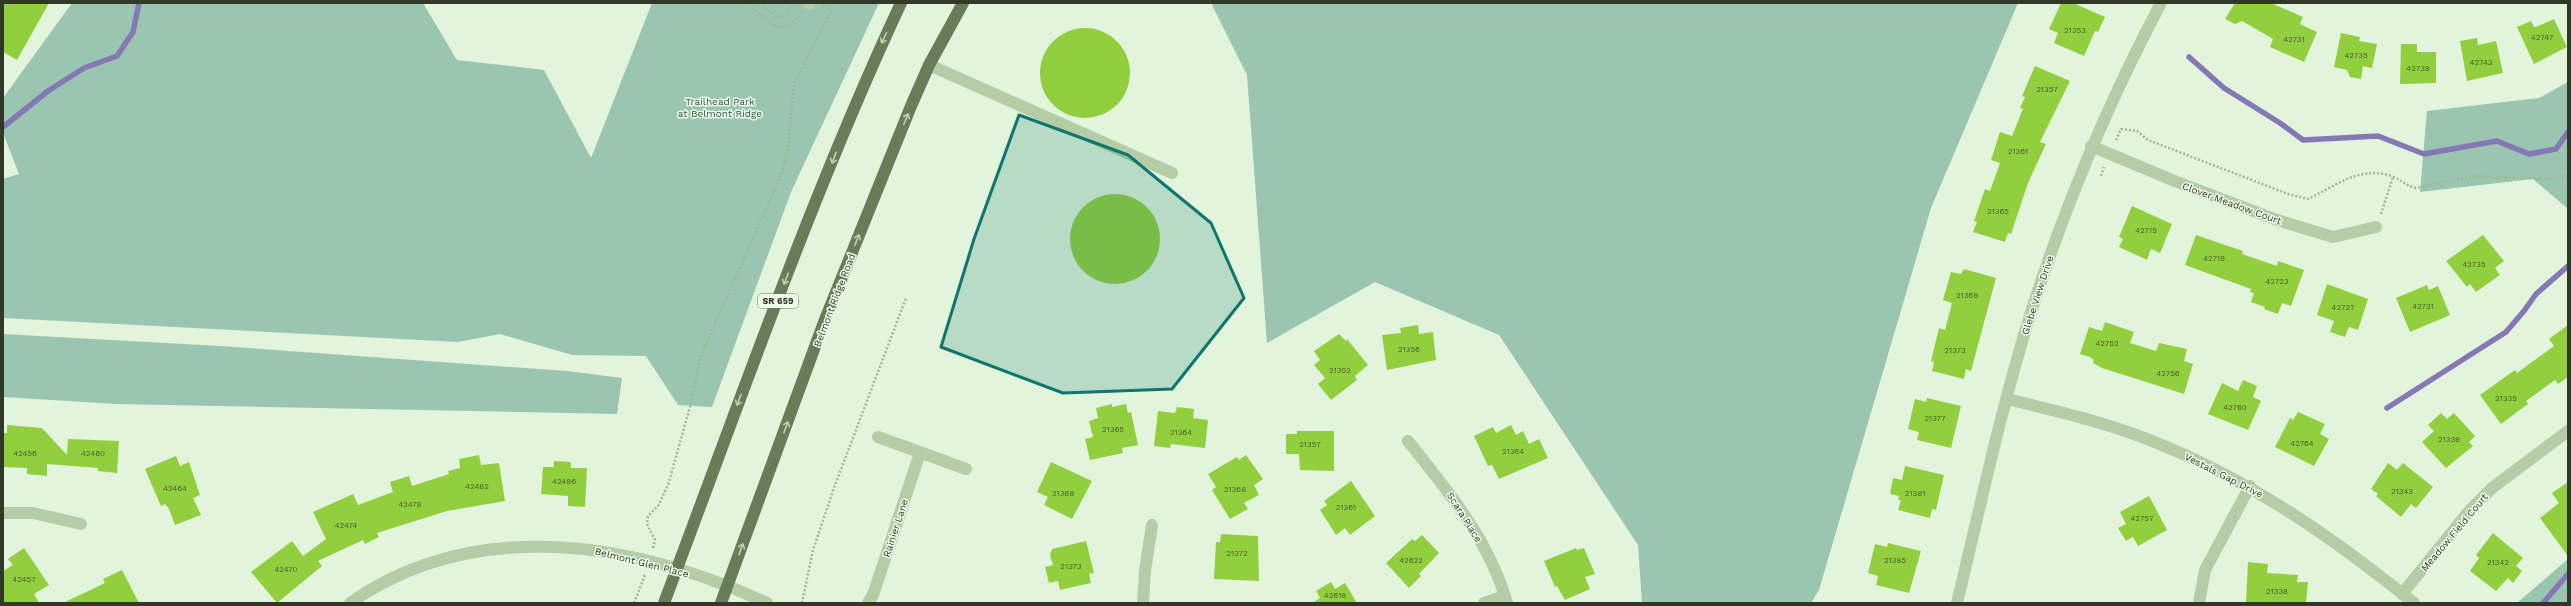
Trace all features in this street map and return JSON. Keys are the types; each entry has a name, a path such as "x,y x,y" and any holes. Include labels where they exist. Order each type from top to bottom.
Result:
{"main road":[{"name":"SR 659","path":"664,603 741,395 863,84 901,3"},
{"name":"Belmont Ridge Road","path":"721,603 824,322 929,65 963,3"}],"street":[{"name":"Glebe View Drive","path":"1957,603 2007,399 2033,307 2060,226 2092,146 2132,58 2161,3"},
{"path":"929,65 1172,173"},
{"name":"Clover Meadow Court","path":"2092,146 2277,220 2333,237 2376,227"},
{"name":"Vestals Gap Drive","path":"2007,399 2097,422 2152,441 2250,486 2304,519 2414,603"},
{"name":"Meadow Field Court","path":"2402,594 2470,510 2492,488 2568,431"},
{"path":"878,437 966,469"},
{"name":"Scara Place","path":"1408,441 1453,497 1474,529 1491,562 1506,599"},
{"name":"Rainier Lane","path":"868,603 873,595 920,453"},
{"path":"2199,603 2205,570 2250,486"},
{"path":"3,513 33,513 81,524"},
{"path":"1143,603 1145,571 1152,525"},
{"name":"Belmont Glen Place","path":"350,603 394,578 432,563 508,547 543,545 583,548 650,562 728,585 767,603"},
{"path":"1484,603 1506,599"}],"path":[{"path":"746,3 772,24 785,28 798,19 809,4"},
{"path":"759,3 776,16 784,17 795,3"},
{"path":"634,603 650,562 655,540 647,524 648,516 658,506 668,485 690,407 701,355 782,173 788,149 794,84 835,3"},
{"path":"2101,176 2121,129 2137,131 2148,140 2288,194 2308,200 2344,179 2364,172 2394,177 2407,186 2416,188 2472,176 2554,179 2568,174"},
{"path":"2376,227 2394,177"},
{"path":"802,603 813,550 834,488 906,298"}],"highlighted area":[{"path":"1019,115 1128,155 1211,223 1244,298 1172,389 1063,393 941,347 974,239"}],"green space":[{"name":"Trailhead Park at Belmont Ridge","path":"72,3 423,3 457,60 544,70 591,158 652,3 879,3 791,192 712,407 678,405 646,356 572,355 500,334 458,342 3,318 3,179 19,174 3,133 3,98"},
{"path":"1211,3 2018,3 1931,208 1819,590 1811,603 1642,603 1638,545 1499,335 1375,282 1267,343 1247,75"},
{"path":"2568,82 2568,209 2533,179 2420,192 2427,111 2539,98"},
{"path":"3,334 220,346 567,371 622,378 617,414 116,404 3,397"},
{"path":"2568,559 2568,603 2517,603"}],"building":[{"path":"3,3 49,3 17,60 3,52"},
{"path":"2061,3 2073,3 2105,17 2098,32 2095,31 2084,56 2054,43 2058,33 2049,29"},
{"path":"2235,3 2271,3 2303,17 2300,24 2317,32 2304,62 2270,47 2273,39 2242,21 2235,24 2225,19"},
{"path":"2554,19 2567,47 2534,64 2517,27 2531,21 2534,27"},
{"path":"1085,28 1102,31 1117,41 1127,56 1130,73 1127,90 1117,105 1102,115 1085,118 1068,115 1053,105 1043,90 1040,73 1043,56 1053,41 1068,31"},
{"path":"2341,33 2360,37 2359,41 2377,44 2372,68 2363,66 2361,79 2350,77 2347,70 2334,67"},
{"path":"2477,38 2478,45 2496,41 2503,73 2467,81 2460,41"},
{"path":"2401,44 2417,44 2417,52 2436,52 2436,83 2400,84"},
{"path":"2035,66 2070,81 2040,142 2046,144 2028,183 2011,234 2008,233 2005,242 1973,232 1977,222 1974,221 1985,189 1990,191 2000,163 1991,160 2000,132 2012,136 2023,109 2020,108 2025,97 2022,96"},
{"path":"1115,194 1132,197 1147,207 1157,222 1160,239 1157,256 1147,271 1132,281 1115,284 1098,281 1083,271 1073,256 1070,239 1073,222 1083,207 1098,197"},
{"path":"2132,206 2172,224 2160,253 2151,249 2147,260 2119,247 2123,239 2119,237"},
{"path":"2196,235 2243,251 2242,254 2277,266 2278,261 2304,270 2291,306 2282,303 2278,314 2264,309 2265,307 2251,302 2254,293 2250,292 2251,289 2185,265"},
{"path":"2483,235 2504,261 2495,268 2500,275 2476,292 2470,284 2467,287 2446,261"},
{"path":"1964,269 1996,278 1971,371 1966,369 1964,379 1932,371 1934,362 1931,361 1939,328 1945,330 1952,303 1943,300 1951,272 1961,274"},
{"path":"2327,284 2368,299 2358,330 2349,327 2345,337 2330,332 2334,321 2317,315"},
{"path":"2427,285 2429,290 2438,286 2450,315 2410,332 2396,298"},
{"path":"2105,322 2134,332 2130,343 2156,351 2159,343 2187,349 2184,361 2193,364 2184,394 2102,368 2093,363 2094,360 2090,357 2080,354 2089,327 2102,331"},
{"path":"1418,325 1419,334 1433,332 1436,360 1387,370 1382,335 1401,333 1400,328"},
{"path":"2568,325 2568,377 2558,384 2555,380 2526,401 2528,404 2501,424 2480,395 2515,370 2517,373 2554,346 2549,339"},
{"path":"1339,334 1346,341 1347,339 1368,365 1355,376 1357,380 1331,400 1318,384 1325,378 1314,365 1320,360 1314,351"},
{"path":"2243,380 2257,386 2253,397 2261,401 2248,430 2208,414 2222,383 2238,391"},
{"path":"1927,398 1961,406 1951,448 1917,440 1919,432 1908,429 1915,399 1926,402"},
{"path":"1112,404 1112,407 1126,404 1128,413 1131,412 1138,445 1122,448 1123,453 1090,460 1085,439 1093,437 1089,421 1098,418 1096,408"},
{"path":"1177,407 1194,409 1193,418 1208,420 1205,448 1171,444 1170,448 1154,446 1158,411 1175,413"},
{"path":"2298,412 2325,424 2320,434 2329,439 2314,466 2275,447 2290,418 2293,420"},
{"path":"2441,413 2447,419 2454,413 2475,436 2469,442 2473,446 2446,468 2422,442 2434,431 2428,425"},
{"path":"7,425 42,428 67,455 68,439 119,441 117,473 98,471 98,468 47,464 47,476 27,474 27,468 3,467 3,433 7,433"},
{"path":"1511,425 1516,435 1523,431 1529,444 1539,439 1548,458 1499,479 1492,465 1488,466 1474,436 1493,427 1496,433"},
{"path":"1297,431 1334,431 1334,471 1300,470 1299,454 1286,454 1286,434 1297,434"},
{"path":"479,455 481,465 499,463 505,501 447,511 377,533 379,537 365,544 363,540 318,561 322,566 277,603 251,572 292,541 303,556 326,539 313,512 353,494 358,505 393,492 390,482 409,476 412,486 449,474 448,471 460,468 459,459"},
{"path":"1246,455 1263,479 1254,485 1259,495 1244,503 1248,509 1230,519 1212,490 1216,487 1208,474 1237,457 1239,460"},
{"path":"176,456 180,466 189,462 200,495 193,498 201,515 175,525 169,509 165,504 161,506 145,469"},
{"path":"554,461 571,462 571,468 587,468 585,507 568,506 568,496 541,494 543,467 554,467"},
{"path":"1051,462 1092,481 1072,519 1044,505 1048,497 1037,492"},
{"path":"2388,463 2397,470 2403,463 2433,487 2416,508 2411,504 2401,517 2376,496 2378,494 2371,489"},
{"path":"1905,466 1944,475 1936,510 1932,509 1930,518 1898,510 1901,500 1898,500 1899,496 1890,494 1893,478 1902,480"},
{"path":"1351,481 1375,516 1350,535 1345,528 1336,535 1320,510 1327,505 1324,501"},
{"path":"2568,482 2568,556 2540,518 2559,503 2552,493"},
{"path":"2149,496 2167,530 2138,546 2133,537 2126,541 2118,528 2126,524 2120,512"},
{"path":"2493,533 2523,558 2516,566 2522,571 2513,583 2508,578 2496,591 2470,571 2479,558 2476,555"},
{"path":"1221,534 1258,536 1259,581 1214,579 1216,542 1220,542"},
{"path":"1422,535 1439,553 1419,574 1421,576 1409,588 1386,563 1412,539 1415,541"},
{"path":"1086,541 1094,573 1089,574 1091,583 1060,590 1058,581 1049,583 1045,567 1053,565 1050,555 1052,549"},
{"path":"1888,543 1921,551 1909,593 1876,585 1878,576 1868,573 1875,544 1887,547"},
{"path":"24,548 49,585 34,594 39,603 3,603 3,571 13,565 8,559"},
{"path":"1576,548 1577,550 1584,548 1595,574 1585,577 1590,589 1565,600 1557,586 1555,587 1544,561"},
{"path":"2248,562 2268,564 2267,573 2298,575 2297,582 2308,582 2306,603 2246,603"},
{"path":"122,570 139,603 63,603 105,583 103,579"},
{"path":"1331,582 1335,589 1345,583 1357,603 1312,603 1320,598 1316,591"}],"waterway":[{"path":"3,127 48,91 84,68 117,56 133,32 139,3"},
{"path":"2189,57 2224,88 2280,123 2303,140 2378,136 2424,154 2497,141 2529,154 2556,149 2568,132"},
{"path":"2387,408 2506,332 2536,294 2568,266"},
{"path":"2543,603 2568,574"}]}
